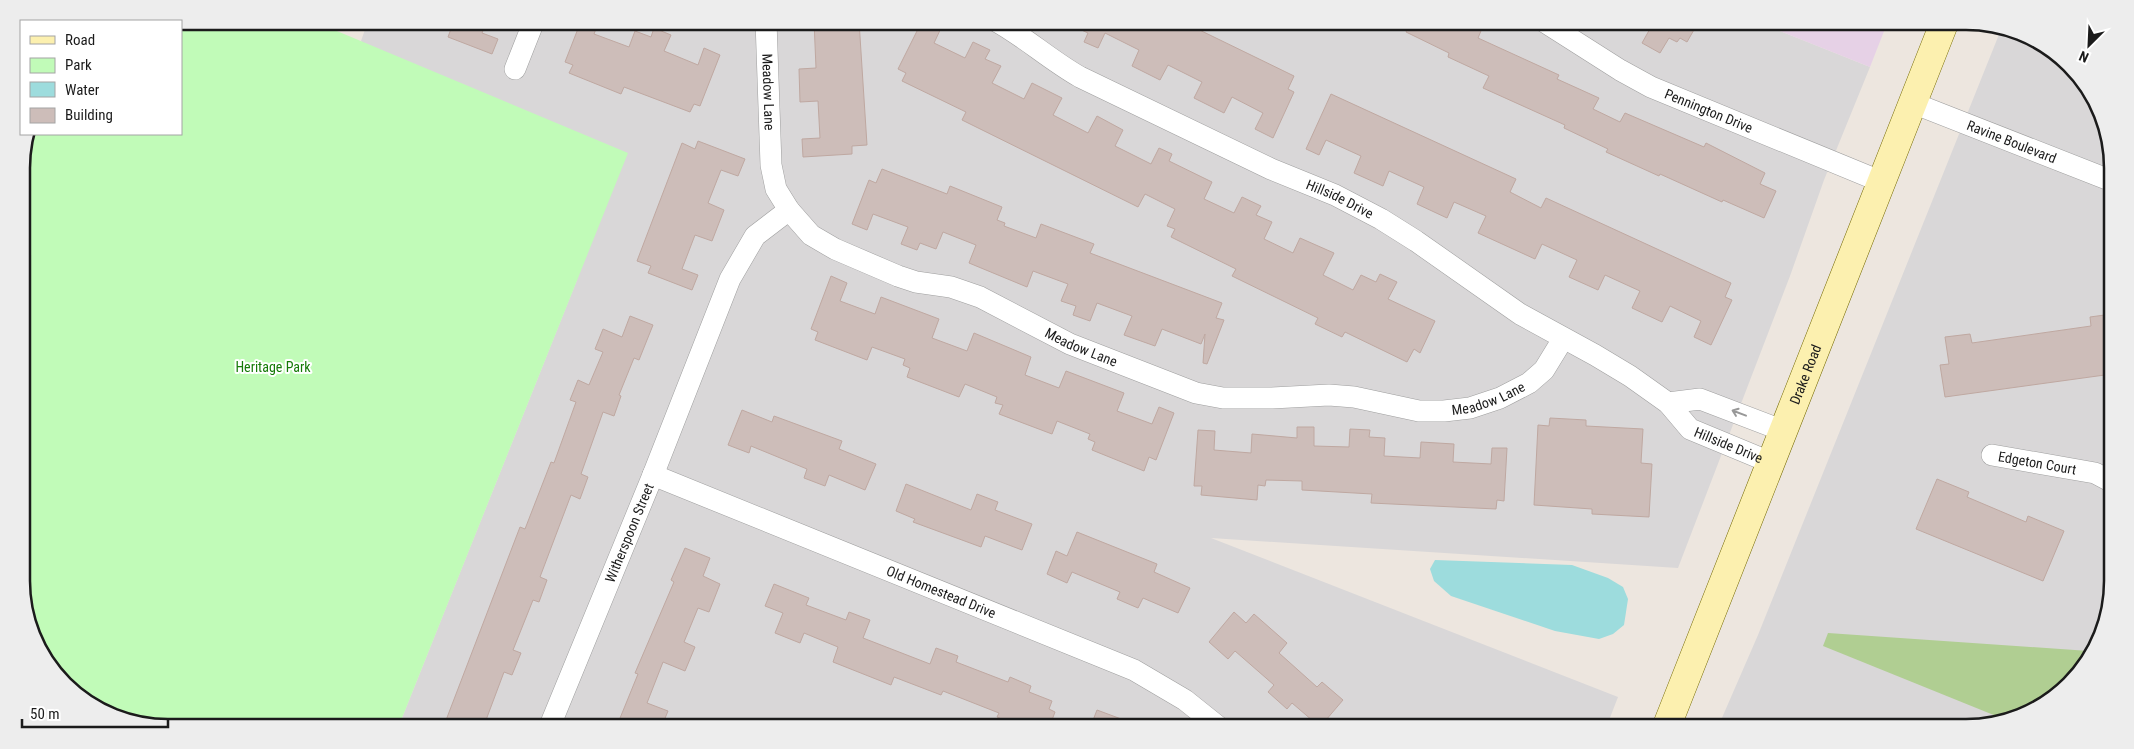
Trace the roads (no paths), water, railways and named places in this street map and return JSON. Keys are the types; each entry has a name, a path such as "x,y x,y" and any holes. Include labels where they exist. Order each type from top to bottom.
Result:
{"street":[{"path":"516,69 531,30"},
{"name":"Meadow Lane","path":"766,30 771,165 776,189 789,210 811,235 844,253 898,276 916,282 951,287 980,297 1070,344 1172,384 1196,393 1223,398 1329,395 1354,397 1419,411 1444,411 1470,408 1500,398 1529,383 1544,370 1563,339"},
{"name":"Hillside Drive","path":"1012,30 1057,64 1080,77 1271,169 1336,195 1380,219 1416,241 1520,314 1595,355 1668,403 1690,429 1772,463"},
{"name":"Pennington Drive","path":"1557,30 1620,70 1652,87 1882,182"},
{"name":"Drake Road","path":"1670,719 1942,30"},
{"name":"Ravine Boulevard","path":"1914,103 2104,178"},
{"name":"Witherspoon Street","path":"553,719 653,475 730,279 755,236 789,210"},
{"path":"1668,403 1700,399 1784,432"},
{"name":"Edgeton Court","path":"1992,455 2095,474 2104,478"},
{"name":"Old Homestead Drive","path":"653,475 1134,670 1185,700 1207,719"}],"water":[{"path":"1435,560 1572,565 1608,578 1623,587 1628,599 1624,625 1613,634 1599,639 1555,631 1451,596 1434,581 1430,569"}],"park label":[{"name":"Heritage Park","path":"273,367"}]}
